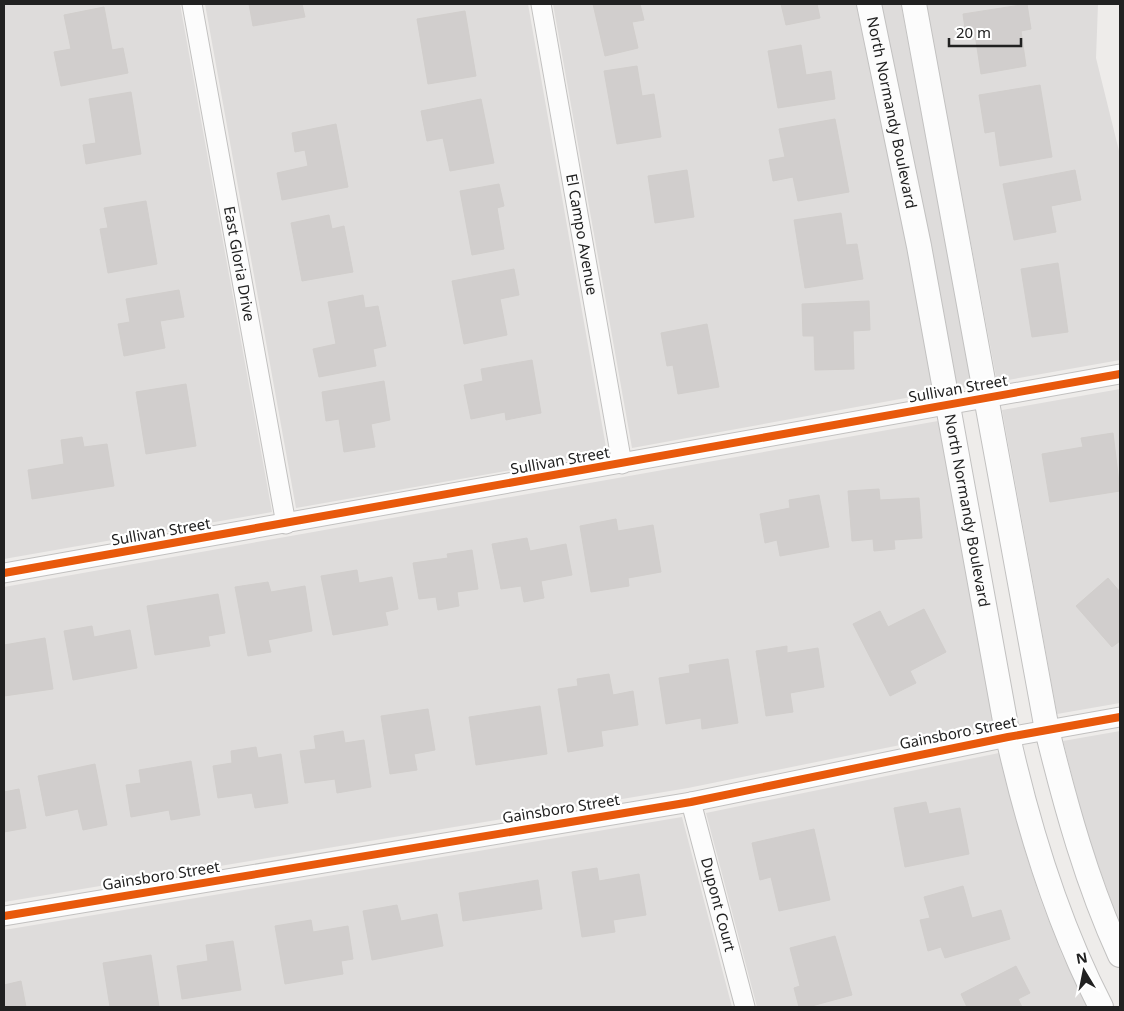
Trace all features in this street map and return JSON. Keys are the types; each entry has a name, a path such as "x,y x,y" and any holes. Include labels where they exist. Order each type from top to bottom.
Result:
{"street":[{"name":"East Gloria Drive","path":"192,4 286,524"},
{"name":"El Campo Avenue","path":"541,4 622,464"},
{"name":"North Normandy Boulevard","path":"869,4 919,246 1008,737 1020,787 1053,896 1073,950 1101,1007"},
{"path":"914,4 1047,730 1076,838 1101,912 1120,955"},
{"name":"Sullivan Street","path":"4,573 1120,374"},
{"name":"Gainsboro Street","path":"4,916 691,802 1008,737 1120,717"},
{"name":"Dupont Court","path":"691,802 745,1007"}],"shaded area":[{"path":"4,4 180,4 272,512 4,559"},
{"path":"205,4 528,4 607,453 296,508"},
{"path":"553,4 856,4 907,248 933,393 632,448"},
{"path":"881,4 901,4 972,386 957,389 931,243"},
{"path":"926,4 1098,4 1096,58 1120,155 1120,360 997,382"},
{"path":"1120,389 1120,703 1057,714 1002,410"},
{"path":"938,421 994,726 688,788 4,902 4,587"},
{"path":"1120,731 1120,925 1087,834 1063,741"},
{"path":"999,753 1025,851 1041,901 1062,955 1088,1007 757,1007 706,813"},
{"path":"682,817 732,1007 4,1007 4,930"}],"building":[{"path":"249,4 302,4 305,17 253,26"},
{"path":"593,4 640,4 644,20 632,22 638,48 605,56"},
{"path":"781,4 817,4 820,18 786,25"},
{"path":"1027,4 1031,29 1021,31 1026,66 981,74 975,34 966,36 963,14"},
{"path":"104,7 112,50 123,48 128,73 61,86 54,52 71,49 64,15"},
{"path":"465,11 476,76 428,84 417,19"},
{"path":"801,45 806,75 831,71 835,99 778,108 768,51"},
{"path":"637,66 642,96 654,94 661,137 617,144 604,71"},
{"path":"1040,85 1052,157 1000,166 995,131 985,133 979,95"},
{"path":"131,92 141,154 86,164 83,145 96,143 89,99"},
{"path":"481,99 494,163 450,171 443,138 427,141 421,111"},
{"path":"835,119 849,192 798,201 793,177 773,181 769,160 785,157 779,129"},
{"path":"336,124 348,187 282,200 277,173 308,166 305,150 295,152 292,133"},
{"path":"687,170 694,217 655,223 648,176"},
{"path":"1075,170 1081,200 1051,206 1056,232 1014,240 1003,184"},
{"path":"499,184 504,206 497,208 504,249 472,255 460,191"},
{"path":"146,201 157,264 108,273 100,229 108,228 104,208"},
{"path":"841,213 846,245 857,244 863,279 805,288 794,220"},
{"path":"329,215 332,229 344,226 353,272 302,281 291,223"},
{"path":"1058,263 1068,332 1032,337 1021,269"},
{"path":"514,269 519,295 500,299 507,335 464,344 452,281"},
{"path":"179,290 184,317 160,321 165,348 124,356 118,324 130,322 126,299"},
{"path":"363,295 365,308 378,306 386,346 373,349 376,366 319,377 313,349 336,344 328,302"},
{"path":"869,301 870,330 853,331 854,369 815,370 814,336 803,336 802,304"},
{"path":"707,324 719,387 678,394 673,365 667,366 661,333"},
{"path":"532,360 541,413 506,420 505,412 471,419 464,385 483,381 481,369"},
{"path":"384,381 390,420 371,424 375,447 344,452 339,419 326,421 322,392"},
{"path":"186,384 196,446 146,454 136,392"},
{"path":"1113,433 1120,491 1050,502 1042,454 1083,447 1081,438"},
{"path":"82,437 84,447 107,444 114,486 32,499 28,470 64,464 61,440"},
{"path":"879,489 880,500 919,498 922,538 894,540 895,549 874,551 873,539 852,541 848,491"},
{"path":"819,495 829,547 780,556 777,540 765,543 760,514 790,508 789,500"},
{"path":"616,519 618,531 653,525 661,572 628,578 629,586 591,592 580,526"},
{"path":"527,538 530,551 566,544 572,575 541,581 544,598 524,602 521,586 501,589 492,544"},
{"path":"472,550 478,589 457,592 459,606 438,610 436,597 419,599 413,563 448,558 447,554"},
{"path":"357,570 359,583 392,577 398,609 385,612 388,625 333,635 321,576"},
{"path":"1108,578 1120,592 1120,641 1112,647 1076,606"},
{"path":"268,582 271,592 305,586 312,631 268,640 271,652 248,656 235,587"},
{"path":"218,594 225,633 208,636 210,646 155,655 147,606"},
{"path":"924,609 946,652 910,671 916,683 890,696 853,624 880,611 888,627"},
{"path":"92,626 94,637 130,630 137,668 73,680 64,631"},
{"path":"45,638 53,689 4,696 4,645"},
{"path":"787,646 787,653 818,648 824,687 790,693 793,712 766,716 756,651"},
{"path":"728,659 738,723 702,729 701,718 666,724 659,678 690,673 689,665"},
{"path":"609,674 613,695 633,691 638,725 601,731 603,746 568,752 558,689 578,686 577,679"},
{"path":"540,706 547,754 476,765 469,717"},
{"path":"428,709 435,750 414,754 417,770 390,774 381,716"},
{"path":"343,731 345,743 364,740 371,787 337,793 335,779 305,783 300,751 316,749 314,736"},
{"path":"256,747 258,758 281,754 288,803 255,808 252,793 218,798 213,766 232,763 231,751"},
{"path":"191,761 200,815 171,820 169,810 131,817 126,785 141,783 139,770"},
{"path":"95,764 107,825 83,830 78,809 46,816 38,776"},
{"path":"19,789 26,828 4,832 4,792"},
{"path":"926,802 929,814 960,808 969,854 905,867 894,808"},
{"path":"814,829 830,900 779,911 771,877 760,880 752,843"},
{"path":"597,868 599,881 639,874 646,915 613,920 615,932 582,937 572,872"},
{"path":"538,880 542,909 463,921 459,893"},
{"path":"963,886 972,918 1001,910 1010,939 945,958 941,947 928,951 920,920 930,918 924,897"},
{"path":"397,905 401,921 437,914 443,946 372,960 363,911"},
{"path":"311,920 313,932 348,926 353,959 341,961 343,974 285,984 275,926"},
{"path":"835,936 852,995 808,1007 799,1007 794,988 800,986 790,948"},
{"path":"233,941 241,990 182,999 177,966 208,961 206,945"},
{"path":"151,955 159,1007 110,1007 103,963"},
{"path":"1016,966 1030,993 1018,999 1022,1007 967,1007 961,994"},
{"path":"21,981 26,1007 4,1007 4,985"}],"cycle path":[{"path":"4,573 1120,374"},
{"path":"4,916 691,802 1008,737 1120,717"}]}
